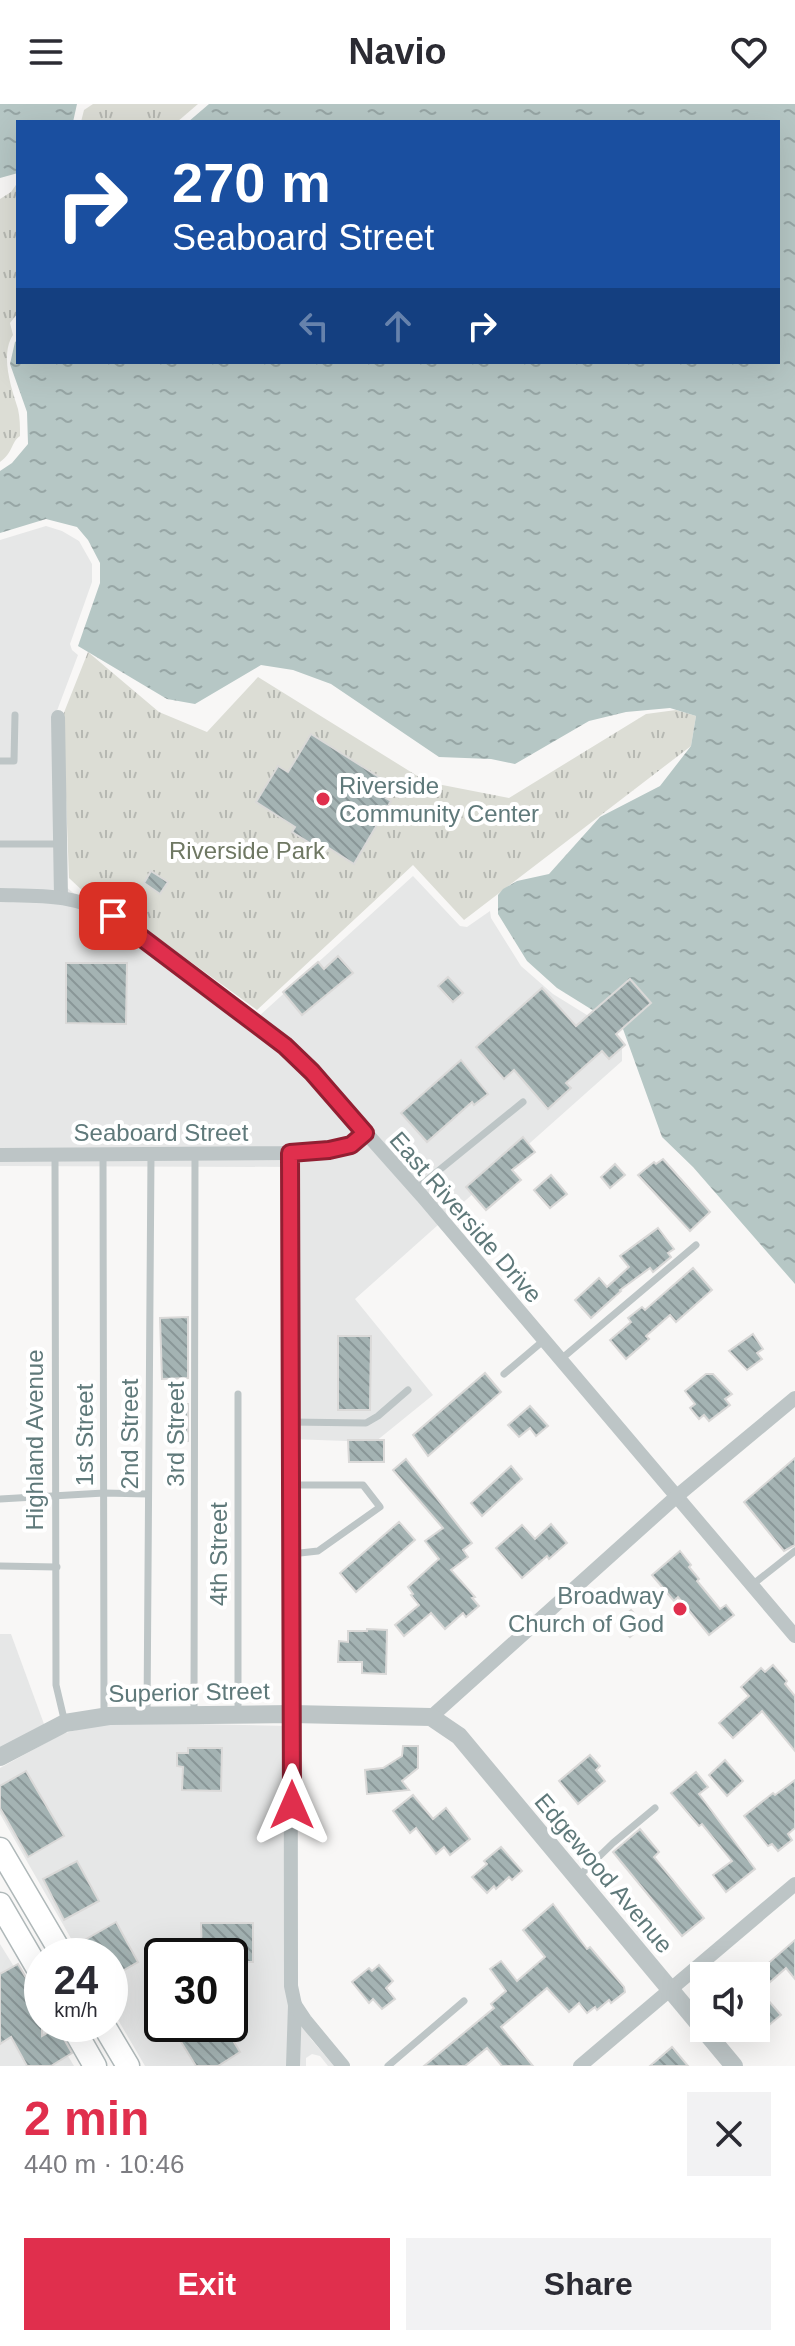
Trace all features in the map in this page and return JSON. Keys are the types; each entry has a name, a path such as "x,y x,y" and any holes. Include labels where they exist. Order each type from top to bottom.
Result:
{"main road":[{"path":"0,1849 52,1938"},
{"path":"0,1904 24,1945"},
{"path":"81,2042 95,2066"},
{"path":"114,2042 128,2066"}],"street":[{"path":"58,717 61,897"},
{"name":"East Riverside Drive","path":"0,895 78,900 113,916 285,1046 416,1189 795,1636"},
{"name":"Seaboard Street","path":"0,1155 290,1153 351,1145 365,1133"},
{"path":"290,1153 293,2066"},
{"path":"431,1717 677,1496 795,1398"},
{"name":"Superior Street","path":"0,1757 65,1723 104,1716 292,1714 431,1717"},
{"name":"Edgewood Avenue","path":"431,1717 459,1736 734,2066"},
{"path":"580,2066 795,1884"},
{"path":"295,2005 343,2066"}],"lane":[{"path":"0,761 14,761 15,715"},
{"path":"0,844 60,844"},
{"path":"416,1189 523,1102"},
{"name":"1st Street","path":"103,1154 104,1716"},
{"name":"2nd Street","path":"147,1714 151,1154"},
{"name":"3rd Street","path":"194,1714 195,1154"},
{"name":"Highland Avenue","path":"55,1155 56,1685 65,1723"},
{"path":"560,1360 696,1245"},
{"path":"504,1374 543,1341"},
{"path":"290,1422 366,1423 408,1390"},
{"name":"4th Street","path":"238,1394 238,1715"},
{"path":"291,1554 318,1551 380,1507 363,1485 292,1485"},
{"path":"0,1499 104,1493 148,1494"},
{"path":"752,1585 795,1551"},
{"path":"0,1566 57,1567"},
{"path":"577,1878 655,1808"},
{"path":"388,2066 464,2001"}],"shaded area":[{"path":"46,526 79,541 92,564 92,582 70,644 78,655 55,716 63,884 80,899 258,1017 413,876 460,926 467,927 490,911 491,918 521,966 553,994 616,1033 622,1049 622,1061 355,1299 433,1395 375,1442 290,1439 292,1167 0,1166 0,540"},
{"path":"0,1634 11,1634 44,1724 0,1748"},
{"path":"149,1723 287,1726 299,2018 311,2039 334,2066 328,2066 320,2056 312,2054 306,2058 306,2066 145,2066 128,2037 128,1938 71,1938 0,1814 0,1768 62,1734 109,1724"},
{"path":"0,1944 24,1983 24,2042 60,2042 74,2066 0,2066"}],"green space":[{"path":"93,104 198,104 179,120 82,120 84,110"},
{"path":"16,185 16,316 10,323 13,335 7,361 19,412 20,436 0,462 0,199"},
{"name":"Riverside Park","path":"88,652 159,712 207,732 258,677 427,782 509,798 646,714 676,710 696,716 691,746 464,920 413,865 257,1010 119,910 86,894 69,878 63,715"}],"water":[{"path":"0,104 77,104 73,120 16,120 16,174 0,178"},
{"path":"209,104 795,104 795,1284 693,1167 662,1137 623,1029 557,988 527,961 498,914 498,895 503,889 517,881 549,874 600,817 660,786 691,746 696,716 670,708 626,712 589,721 515,764 491,759 439,757 331,684 293,670 261,665 195,704 167,699 78,646 100,583 100,563 77,527 46,519 0,533 0,471 12,463 28,444 27,412 10,364 16,341 16,364 780,364 780,120 190,120"}],"building":[{"name":"Riverside Community Center","path":"311,734 390,784 384,793 391,801 354,864 316,840 313,845 292,832 295,827 256,802 278,766 288,772"},
{"path":"151,871 168,882 160,894 144,883"},
{"path":"338,956 353,973 302,1015 283,992 318,962 324,969"},
{"path":"66,963 127,963 126,1024 66,1023"},
{"path":"448,977 463,993 453,1002 438,986"},
{"path":"630,979 651,1003 616,1034 625,1045 609,1059 602,1051 566,1083 571,1088 548,1109 514,1070 504,1079 476,1047 542,988 576,1026"},
{"path":"461,1060 488,1094 474,1105 472,1102 427,1142 401,1113"},
{"path":"523,1137 535,1152 512,1170 521,1180 486,1210 466,1187"},
{"path":"663,1159 710,1212 690,1231 638,1175"},
{"path":"615,1164 625,1175 610,1188 601,1177"},
{"path":"551,1175 567,1194 550,1208 534,1190"},
{"path":"658,1228 674,1249 668,1253 671,1257 653,1272 650,1268 620,1290 591,1318 575,1300 599,1278 607,1287 629,1267 620,1256"},
{"path":"693,1268 712,1290 676,1322 670,1315 626,1359 610,1340 631,1322 628,1318 642,1307 645,1310"},
{"path":"188,1317 188,1378 162,1379 160,1318"},
{"path":"753,1334 763,1349 757,1353 762,1359 747,1370 729,1351"},
{"path":"338,1336 371,1336 370,1410 338,1410"},
{"path":"485,1373 501,1392 428,1456 413,1435"},
{"path":"706,1374 713,1374 732,1394 725,1399 730,1405 709,1421 704,1415 699,1419 690,1408 695,1404 685,1391"},
{"path":"170,1404 188,1404 188,1441 170,1441"},
{"path":"530,1406 548,1426 536,1436 530,1428 519,1437 508,1425"},
{"path":"348,1440 384,1440 384,1462 349,1462"},
{"path":"795,1458 795,1545 784,1551 744,1502"},
{"path":"406,1459 472,1543 463,1550 468,1557 451,1570 479,1606 466,1617 463,1613 445,1629 431,1613 404,1636 395,1625 419,1605 408,1587 439,1559 425,1541 443,1528 393,1470"},
{"path":"511,1466 522,1479 482,1516 471,1503"},
{"path":"399,1522 415,1540 356,1592 340,1573"},
{"path":"551,1524 567,1543 522,1578 496,1548 522,1525 535,1539"},
{"path":"680,1551 699,1579 697,1581 720,1609 726,1605 734,1615 709,1635 678,1597 674,1601 652,1575"},
{"path":"631,1610 644,1625 630,1637 617,1623"},
{"path":"387,1630 386,1674 362,1673 362,1662 338,1662 339,1641 348,1642 348,1631"},
{"path":"773,1665 795,1696 795,1751 762,1711 733,1738 719,1723 749,1696 741,1687 761,1668 765,1672"},
{"path":"403,1746 418,1746 418,1768 402,1781 409,1790 367,1794 365,1770 383,1768 402,1756"},
{"path":"188,1748 222,1748 221,1791 182,1790 183,1767 177,1766 177,1753 188,1753"},
{"path":"590,1755 600,1766 596,1770 605,1781 578,1804 559,1781"},
{"path":"725,1760 743,1781 727,1796 709,1775"},
{"path":"26,1771 64,1836 28,1857 0,1808 0,1786"},
{"path":"696,1772 708,1787 699,1794 755,1869 726,1892 713,1875 732,1861 671,1793"},
{"path":"795,1780 795,1828 788,1834 792,1840 778,1851 772,1844 768,1846 744,1816"},
{"path":"413,1795 433,1819 446,1808 470,1839 450,1855 444,1847 436,1854 416,1828 410,1833 393,1811"},
{"path":"640,1829 659,1852 654,1857 704,1918 682,1936 613,1852"},
{"path":"501,1847 522,1871 487,1893 472,1877 487,1864 484,1861"},
{"path":"77,1861 99,1901 64,1920 43,1879"},
{"path":"553,1904 625,1992 611,2003 609,2000 597,2010 595,2007 587,2013 579,2003 569,2012 547,1988 501,2027 533,2066 502,2066 487,2048 465,2066 424,2066 494,2008 491,2004 506,1991 490,1969 501,1961 517,1981 545,1957 523,1930"},
{"path":"116,1922 125,1938 88,1938"},
{"path":"201,1923 253,1923 253,1962 248,1962 248,1938 201,1938"},
{"path":"795,1940 795,1979 786,1968 770,1982 770,1962"},
{"path":"128,1944 138,1962 128,1968"},
{"path":"18,1964 24,1974 24,2042 66,2042 72,2053 51,2066 27,2066 11,2037 0,2044 0,1974"},
{"path":"379,1965 393,1981 386,1988 395,1999 382,2009 373,1999 369,2003 352,1982 369,1968 372,1971"},
{"path":"770,2002 781,2015 770,2024"},
{"path":"181,2042 234,2042 240,2052 218,2066 196,2066"},
{"path":"672,2047 688,2066 650,2066"}],"place":[{"name":"Riverside Community Center","path":"323,799"},
{"name":"Broadway Church of God","path":"680,1609"}],"route":[{"path":"113,916 285,1046 365,1133 351,1145 290,1153 292,1805"}]}
